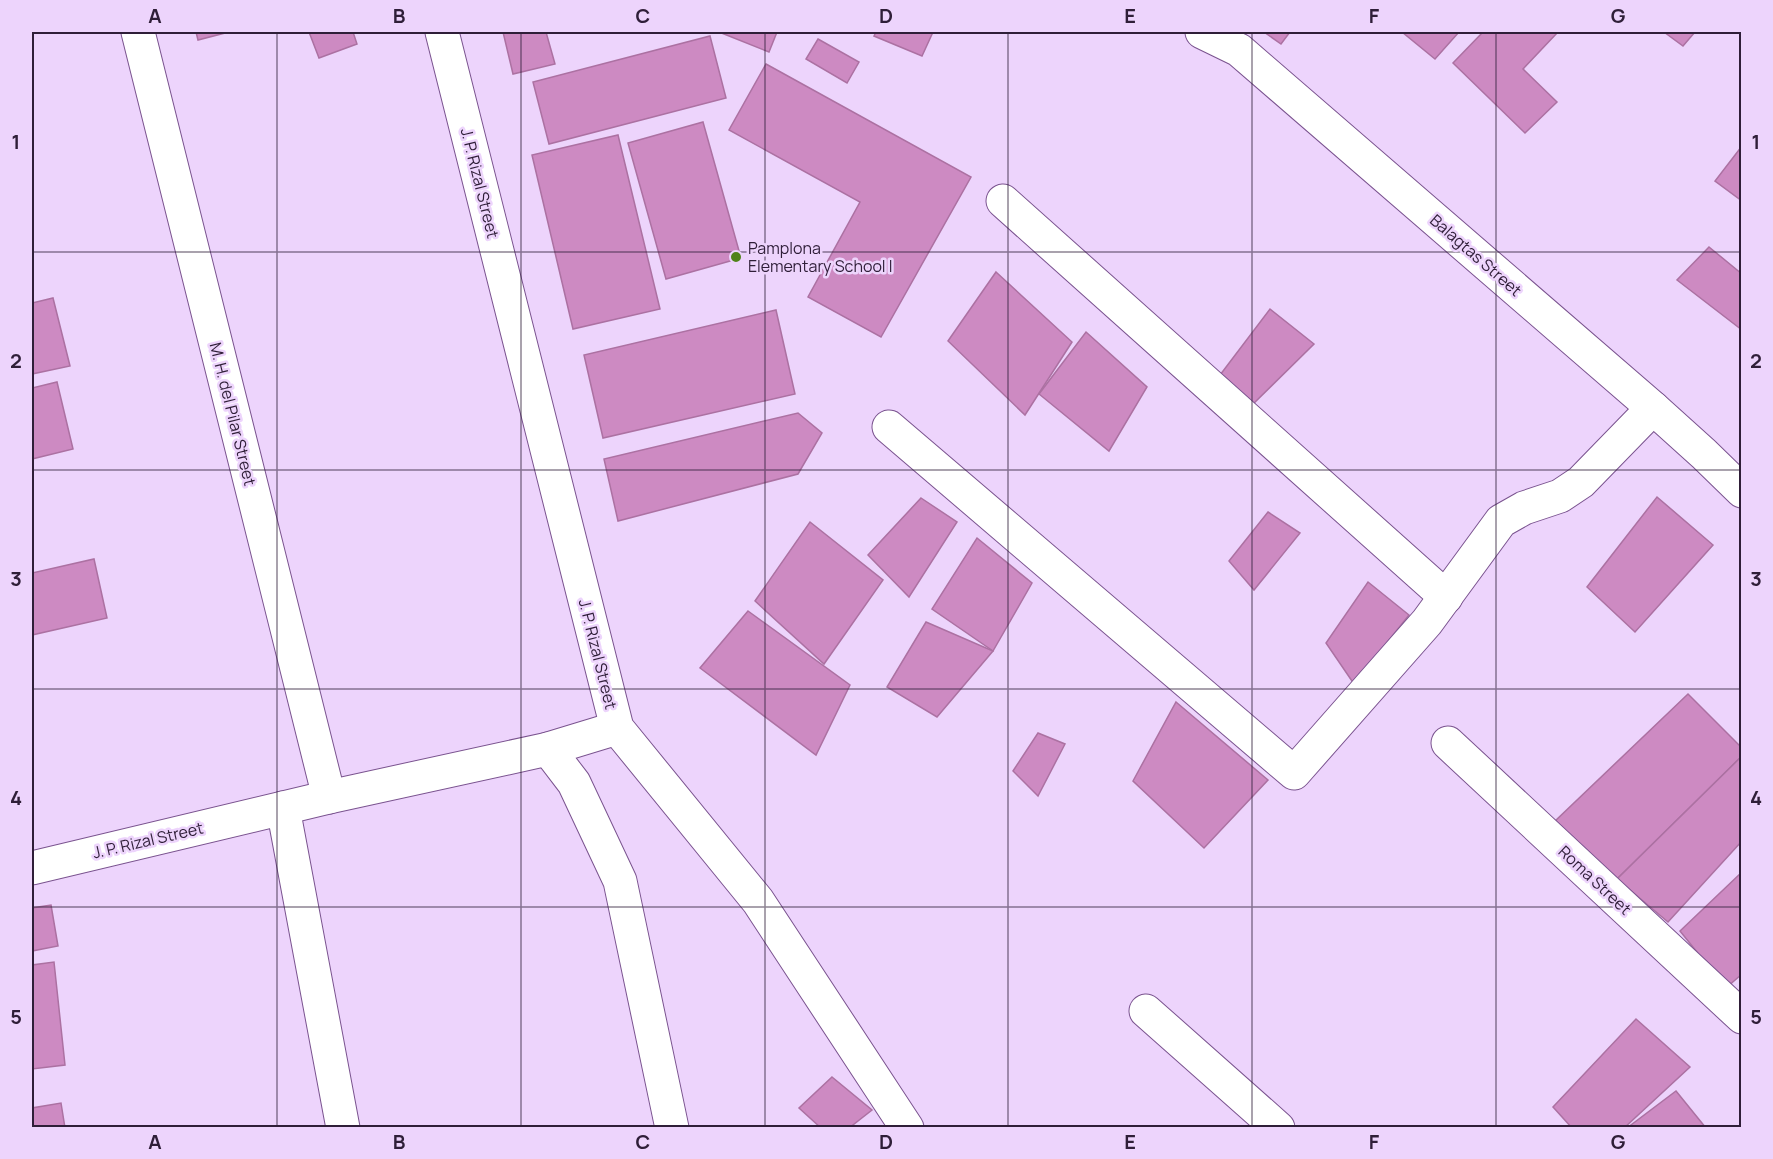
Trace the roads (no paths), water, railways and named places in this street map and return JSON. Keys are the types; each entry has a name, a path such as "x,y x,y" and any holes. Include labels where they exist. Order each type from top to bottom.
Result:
{"street":[{"name":"M. H. del Pilar Street","path":"138,32 329,797"},
{"name":"J. P. Rizal Street","path":"32,868 329,797 548,749 617,729 442,32"},
{"name":"Balagtas Street","path":"1202,32 1239,50 1653,408 1742,491"},
{"path":"1003,201 1446,597"},
{"path":"889,427 1294,773 1427,622 1501,521 1524,508 1560,496 1581,482 1653,408"},
{"path":"617,729 758,901 907,1128"},
{"name":"Roma Street","path":"1448,743 1742,1017"},
{"path":"548,749 574,783 620,881 672,1128"},
{"path":"283,808 343,1128"},
{"path":"1146,1011 1278,1128"}],"place":[{"name":"Pamplona Elementary School I","path":"736,257"}]}
